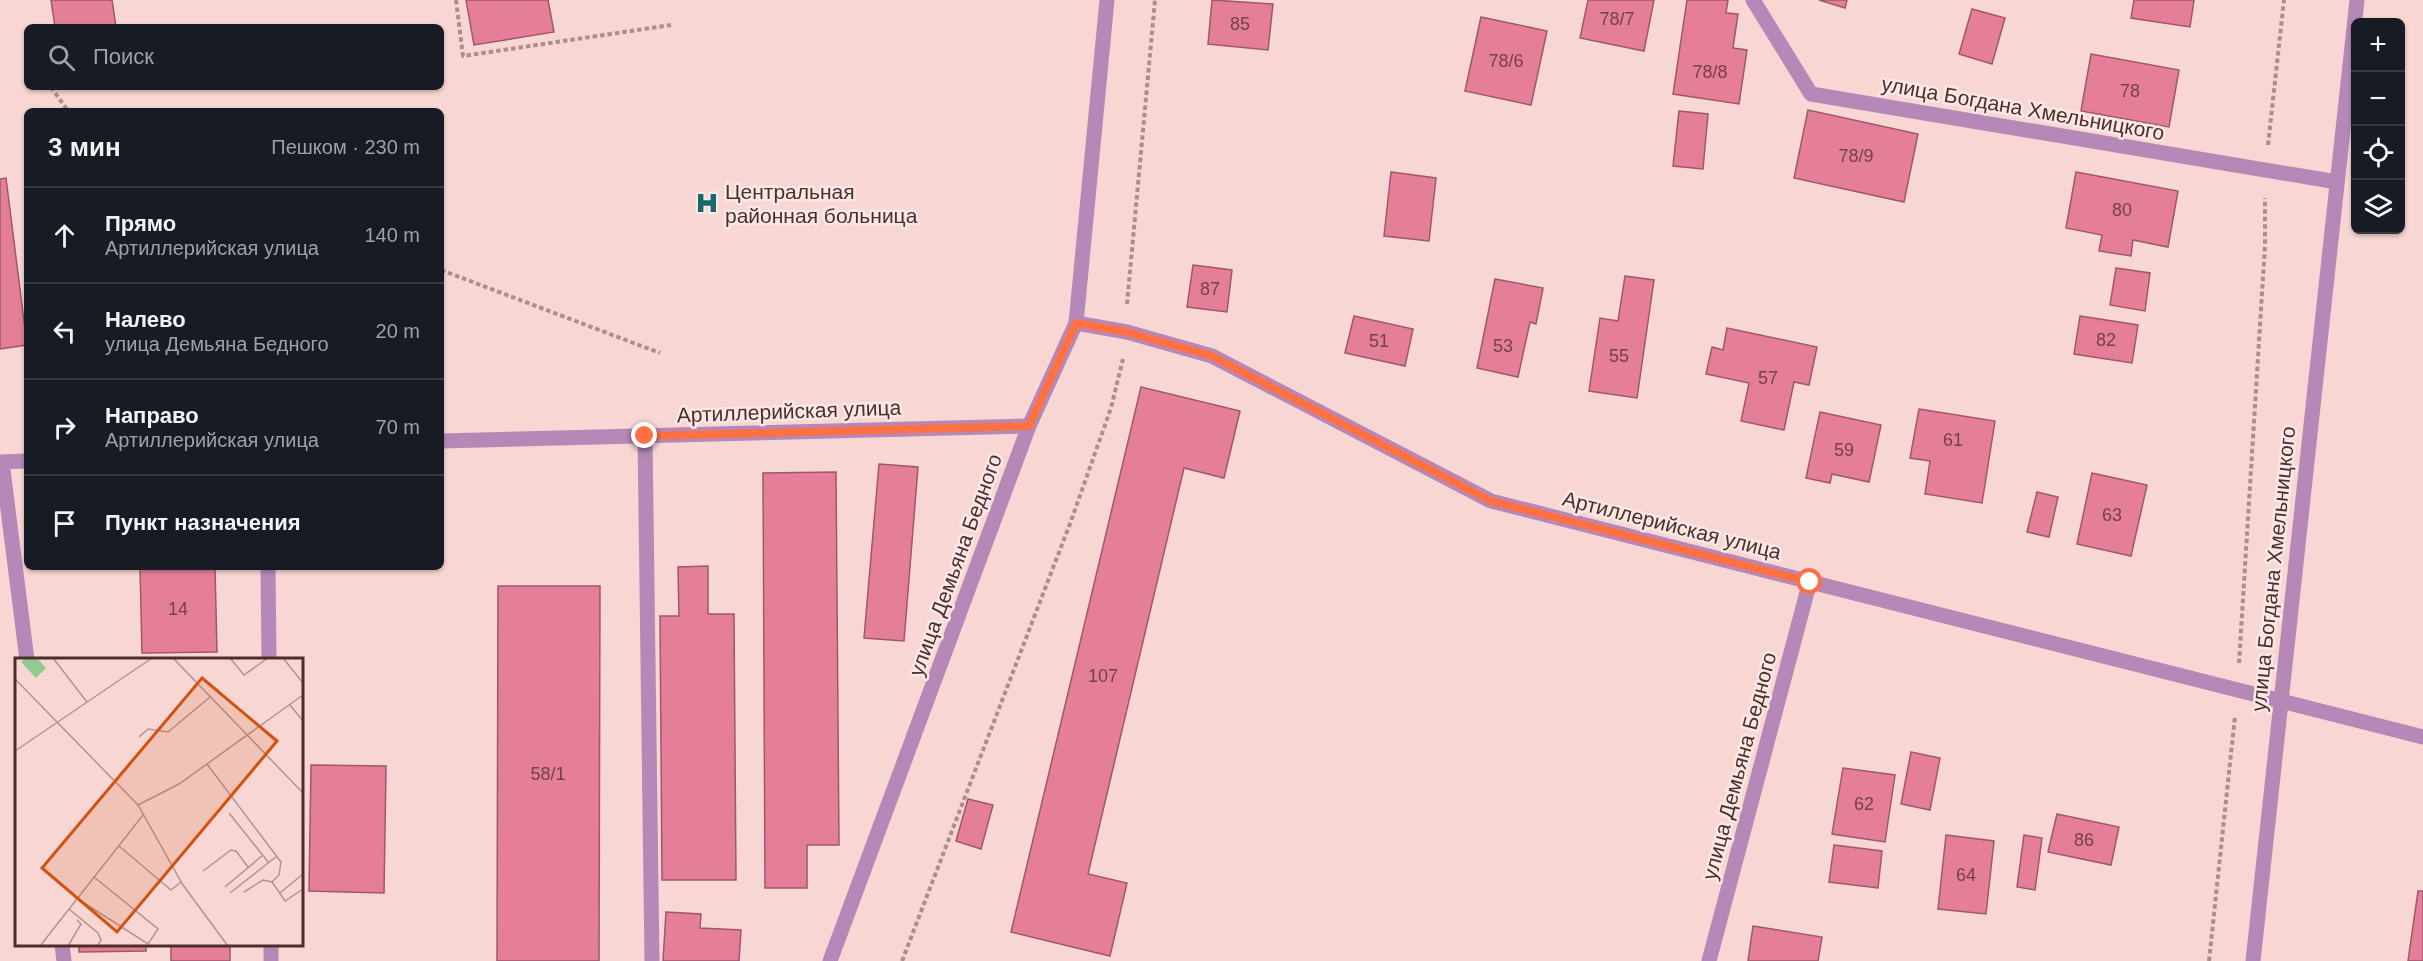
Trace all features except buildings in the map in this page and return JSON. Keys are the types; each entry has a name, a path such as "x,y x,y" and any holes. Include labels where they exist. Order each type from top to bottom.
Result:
{"street":[{"name":"улица Демьяна Бедного","path":"830,961 1029,426 1076,323 1107,0"},
{"name":"улица Богдана Хмельницкого","path":"1753,0 1811,94 2337,182"},
{"name":"улица Богдана Хмельницкого","path":"2253,961 2357,0"},
{"name":"Артиллерийская улица","path":"1076,323 1127,332 1212,356 1491,501 2423,737"},
{"name":"Артиллерийская улица","path":"444,441 1029,426"},
{"path":"645,436 652,961"},
{"path":"24,461 1,462 27,658"},
{"path":"268,570 269,658"},
{"name":"улица Демьяна Бедного","path":"1709,961 1810,582"},
{"path":"62,946 64,961"}],"path":[{"path":"456,0 463,56 671,25"},
{"path":"902,961 1071,521 1111,408 1127,339 1126,304 1155,0"},
{"path":"2209,961 2237,689 2265,244 2265,170 2284,0"},
{"path":"53,90 66,108"},
{"path":"444,271 660,353"}],"place":[{"name":"Центральная районная больница","path":"707,203"}],"route":[{"path":"645,436 1029,426 1076,323 1127,332 1212,356 1491,501 1810,582"}]}
